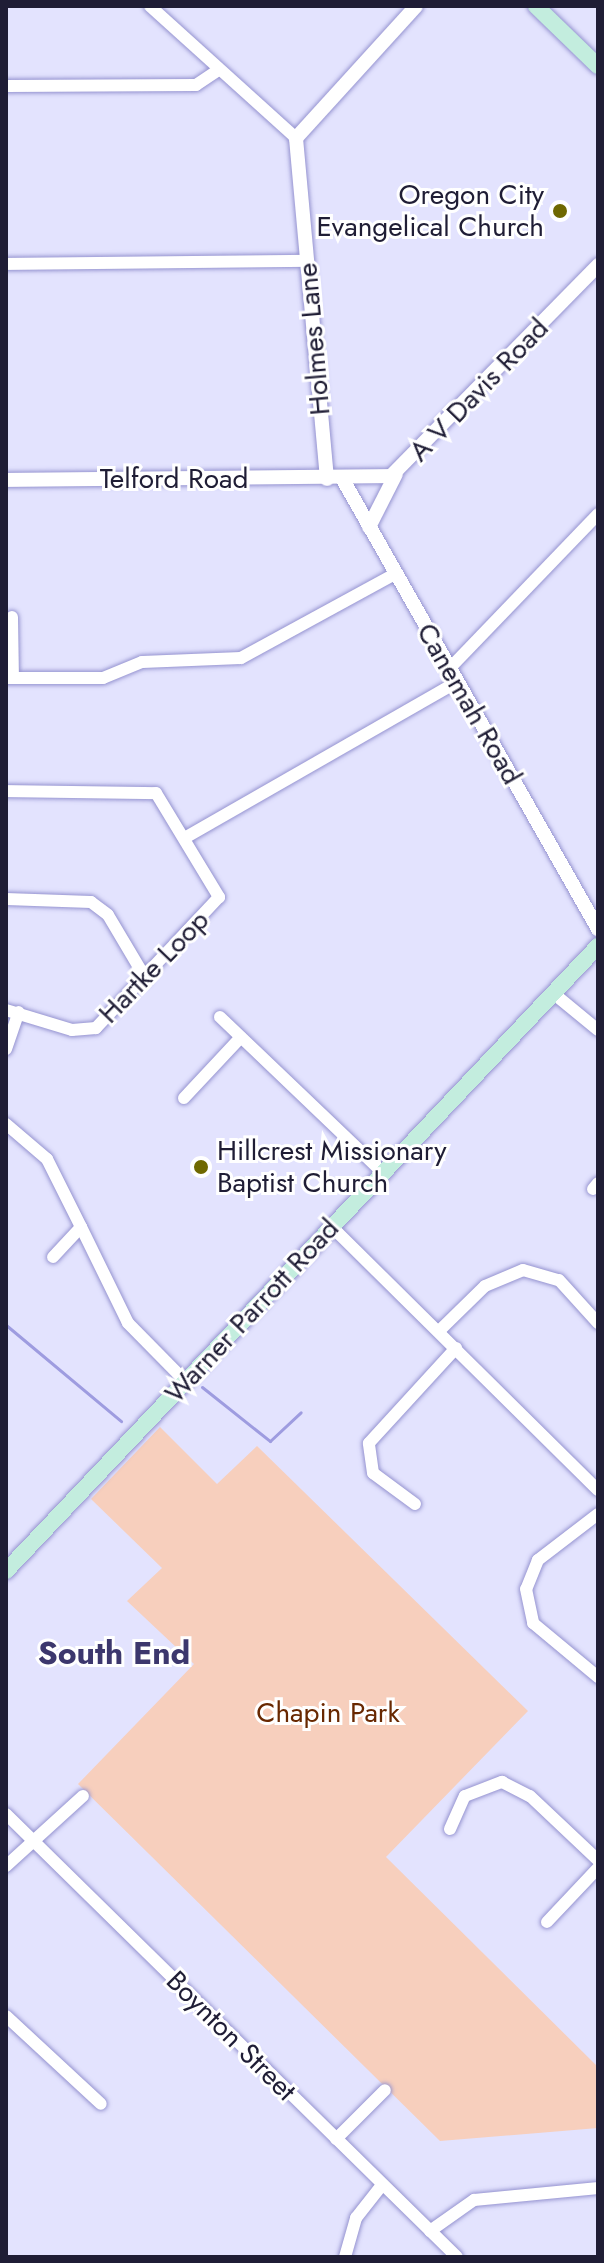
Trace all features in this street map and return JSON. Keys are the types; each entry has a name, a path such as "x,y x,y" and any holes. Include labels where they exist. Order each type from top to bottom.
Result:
{"main road":[{"path":"539,7 598,66"},
{"name":"Warner Parrott Road","path":"6,1571 598,946"}],"street":[{"path":"150,6 296,138 416,6"},
{"path":"6,86 196,85 218,70"},
{"name":"Holmes Lane","path":"296,138 307,261 334,478"},
{"path":"6,264 307,261"},
{"name":"A V Davis Road","path":"334,478 396,474 598,265"},
{"path":"369,527 396,474"},
{"name":"Telford Road","path":"6,480 334,478"},
{"name":"Canemah Road","path":"334,478 369,527 598,929"},
{"path":"188,836 453,675 598,514"},
{"path":"12,617 10,678 103,678 142,662 241,658 395,574"},
{"name":"Hartke Loop","path":"6,791 156,793 188,836 219,897 146,979 90,1030 13,1011"},
{"path":"6,899 91,902 108,915 146,979"},
{"path":"553,993 598,1030"},
{"path":"6,1049 13,1011"},
{"path":"220,1017 383,1173"},
{"path":"184,1098 241,1037"},
{"path":"6,1124 47,1159 128,1323 185,1381"},
{"path":"53,1257 81,1227"},
{"path":"332,1227 598,1490"},
{"path":"439,1331 485,1286 523,1270 559,1280 598,1323"},
{"path":"415,1504 373,1473 369,1443 456,1348"},
{"path":"598,1514 538,1560 526,1589 533,1623 598,1677"},
{"path":"450,1829 465,1796 502,1782 530,1796 598,1860"},
{"path":"6,1866 36,1844 83,1796"},
{"name":"Boynton Street","path":"6,1814 457,2257"},
{"path":"547,1922 598,1868"},
{"path":"6,2016 101,2104"},
{"path":"336,2139 385,2090"},
{"path":"345,2257 356,2218 382,2185"},
{"path":"430,2231 474,2200 598,2188"}],"green space":[{"name":"Chapin Park","path":"160,1427 217,1484 257,1446 528,1711 386,1857 598,2067 598,2128 440,2141 78,1784 194,1664 127,1601 162,1568 91,1499"}],"waterway":[{"path":"6,1325 121,1421"},
{"path":"202,1387 270,1441 301,1412"}],"place":[{"name":"Oregon City Evangelical Church","path":"560,211"},
{"name":"Hillcrest Missionary Baptist Church","path":"201,1167"}],"district":[{"name":"South End","path":"114,1653"}]}
